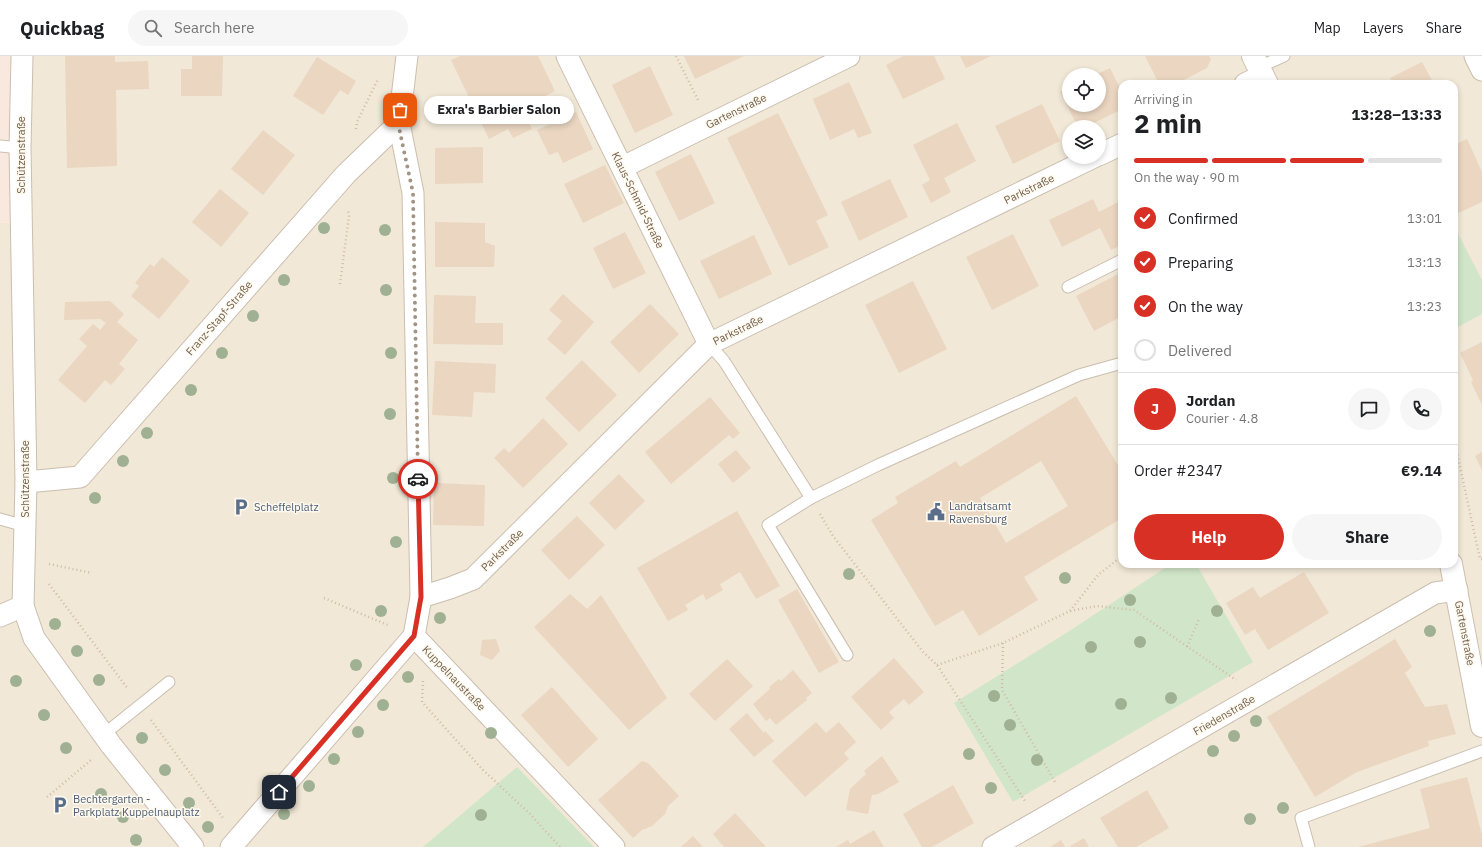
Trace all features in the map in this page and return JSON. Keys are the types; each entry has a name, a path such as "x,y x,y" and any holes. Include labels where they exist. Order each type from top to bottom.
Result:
{"main road":[{"name":"Gartenstraße","path":"1452,568 1482,726"}],"street":[{"name":"Schützenstraße","path":"22,56 10,147 26,482 23,606 34,638 107,740 193,847"},
{"name":"Kuppelnaustraße","path":"407,56 398,123 413,193 421,597 420,642 614,847"},
{"name":"Klaus-Schmid-Straße","path":"567,56 709,344"},
{"name":"Gartenstraße","path":"623,167 849,56"},
{"path":"1475,56 1482,70"},
{"name":"Franz-Stapf-Straße","path":"26,482 80,477 346,174 398,123"},
{"path":"1106,152 1118,146"},
{"name":"Parkstraße","path":"421,597 473,579 709,344 1080,164"},
{"name":"Friedenstraße","path":"993,847 1435,593 1457,590"},
{"path":"0,616 23,606"},
{"path":"235,843 420,642"}],"lane":[{"path":"1257,73 1284,56"},
{"path":"1068,287 1118,262"},
{"path":"709,344 724,361 811,498"},
{"path":"847,655 768,524 811,498 878,466 1079,375 1118,364"},
{"path":"0,519 25,526"},
{"path":"107,740 140,705 169,682"},
{"path":"1309,847 1301,818 1482,751"}],"path":[{"path":"676,56 710,124"},
{"path":"356,130 357,122 378,80 379,74"},
{"path":"340,284 349,216 346,174"},
{"path":"1458,458 1480,559 1482,559"},
{"path":"811,498 833,536 923,652 937,665 1037,822"},
{"path":"1070,611 1098,575 1118,559"},
{"path":"44,563 92,572"},
{"path":"45,580 140,705 235,843"},
{"path":"324,598 420,642 422,702 482,769 530,814 560,847"},
{"path":"937,665 1003,643 1070,611 1097,606 1134,610 1259,695"},
{"path":"1187,647 1199,619"},
{"path":"1003,643 1002,690 1058,786"},
{"path":"47,797 107,740"}],"shaded area":[{"path":"0,56 22,56 22,222 0,223"},
{"path":"22,56 1482,56 1482,847 0,847 0,223 21,222"}],"green space":[{"path":"1458,234 1482,280 1482,314 1458,327"},
{"path":"1165,568 1198,568 1253,662 1013,802 954,703 1074,628"},
{"path":"517,767 594,847 423,847"}],"building":[{"path":"65,56 115,56 115,62 148,61 149,89 116,90 117,166 67,168"},
{"path":"192,56 223,56 222,96 181,96 181,69 192,69"},
{"path":"460,56 538,56 555,91 522,108 532,129 513,138 508,129 489,139 451,60"},
{"path":"684,56 744,56 695,79"},
{"path":"903,56 934,56 945,79 903,99 886,65"},
{"path":"960,56 991,56 966,68"},
{"path":"1145,56 1209,56 1211,59 1207,68 1184,80 1157,80"},
{"path":"317,57 356,81 348,95 340,90 323,115 293,96"},
{"path":"1422,62 1432,80 1391,80 1390,78"},
{"path":"650,66 673,115 635,133 612,85"},
{"path":"1110,68 1118,84 1118,111 1100,120 1074,120 1070,112 1106,112 1106,70"},
{"path":"849,82 872,133 858,138 854,129 830,140 813,99"},
{"path":"1042,104 1060,141 1013,164 995,126"},
{"path":"576,112 593,149 563,163 558,152 549,155 537,130"},
{"path":"778,113 828,215 816,221 829,247 789,266 727,138"},
{"path":"957,123 976,161 944,178 951,192 931,203 922,185 930,180 913,145"},
{"path":"263,130 295,155 263,195 231,169"},
{"path":"1467,139 1482,172 1482,202 1458,213 1458,143"},
{"path":"483,147 483,183 435,184 435,148"},
{"path":"691,154 715,203 679,221 655,172"},
{"path":"605,165 624,203 583,223 564,184"},
{"path":"890,179 908,217 859,241 841,202"},
{"path":"220,189 249,213 221,247 192,222"},
{"path":"1093,199 1099,212 1118,202 1118,247 1111,250 1100,228 1062,247 1049,220"},
{"path":"435,222 485,223 485,242 495,246 494,267 435,267"},
{"path":"625,232 646,273 613,289 593,248"},
{"path":"1013,234 1039,286 992,310 966,257"},
{"path":"754,235 772,274 719,299 700,261"},
{"path":"162,257 190,281 159,319 131,296 139,286 135,283 150,264 154,267"},
{"path":"1118,274 1118,318 1094,331 1076,296"},
{"path":"913,281 947,349 899,373 865,305"},
{"path":"563,294 594,322 565,355 547,339 562,321 549,310"},
{"path":"434,295 476,296 475,323 503,323 503,345 433,344"},
{"path":"110,301 124,314 117,322 138,340 119,364 125,369 111,385 105,380 85,403 58,380 87,346 79,339 93,324 100,330 106,323 100,319 64,320 65,302"},
{"path":"650,304 679,334 639,373 610,342"},
{"path":"1482,342 1482,405 1471,382 1473,380 1460,353"},
{"path":"582,360 617,395 579,432 545,398"},
{"path":"435,361 496,364 495,393 474,392 472,417 432,415"},
{"name":"Landratsamt Ravensburg","path":"1076,396 1118,465 1118,520 1024,577 1038,600 979,636 963,610 935,626 871,520 898,503 895,497 956,461 960,467","holes":["1041,461 1068,506 1006,543 980,498"]},
{"path":"710,397 740,433 733,439 729,435 671,484 645,452"},
{"path":"543,418 568,444 523,488 494,458 504,448 509,453"},
{"path":"736,450 751,468 733,483 718,464"},
{"path":"1482,452 1482,470 1475,456"},
{"path":"619,474 645,501 615,530 589,503"},
{"path":"434,483 485,485 484,526 433,525"},
{"path":"737,511 780,586 756,599 740,572 720,584 723,590 706,600 703,594 685,605 688,610 668,621 637,568"},
{"path":"577,516 605,545 569,580 541,550"},
{"path":"1304,572 1329,613 1268,650 1255,629 1245,635 1226,603 1253,587 1260,598"},
{"path":"797,589 839,662 819,673 778,600"},
{"path":"570,594 587,609 601,595 667,698 629,730 534,627"},
{"path":"496,639 500,651 492,660 480,655 482,640"},
{"path":"1395,639 1412,667 1405,673 1425,707 1447,704 1456,734 1428,741 1429,746 1357,772 1315,797 1267,717"},
{"path":"894,658 924,692 909,705 904,699 889,712 894,718 881,730 851,697"},
{"path":"727,659 753,686 715,721 689,694"},
{"path":"793,670 812,693 806,698 807,700 776,725 770,718 766,721 753,704 770,689 769,687 779,679 781,681"},
{"path":"552,687 598,739 568,767 521,715"},
{"path":"747,713 764,733 765,731 774,741 754,757 729,729"},
{"path":"816,722 826,733 839,722 856,742 844,753 849,759 805,797 772,761"},
{"path":"882,756 899,782 878,794 872,795 868,814 846,810 850,789 866,774 864,771"},
{"path":"642,761 648,763 679,796 668,806 665,814 652,826 642,830 633,838 598,800"},
{"path":"1467,777 1482,835 1482,847 1358,847 1430,828 1420,789"},
{"path":"953,785 974,823 932,847 922,847 903,814"},
{"path":"1147,790 1169,828 1136,847 1118,847 1100,818"},
{"path":"735,813 766,847 724,847 713,834"},
{"path":"874,830 884,847 836,847 848,840 850,844"},
{"path":"693,836 703,847 681,847"},
{"path":"1084,838 1089,847 1070,846"},
{"path":"1061,840 1065,847 1050,847"}],"way so far":[{"path":"400,110 398,123 413,193 418,479"}],"place":[{"name":"Exra's Barbier Salon","path":"400,110"},
{"name":"Scheffelplatz","path":"241,507"},
{"name":"Landratsamt Ravensburg","path":"936,512"},
{"name":"Bechtergarten - Parkplatz Kuppelnauplatz","path":"60,805"}],"route":[{"path":"279,792 414,636 421,597 418,479"}]}
